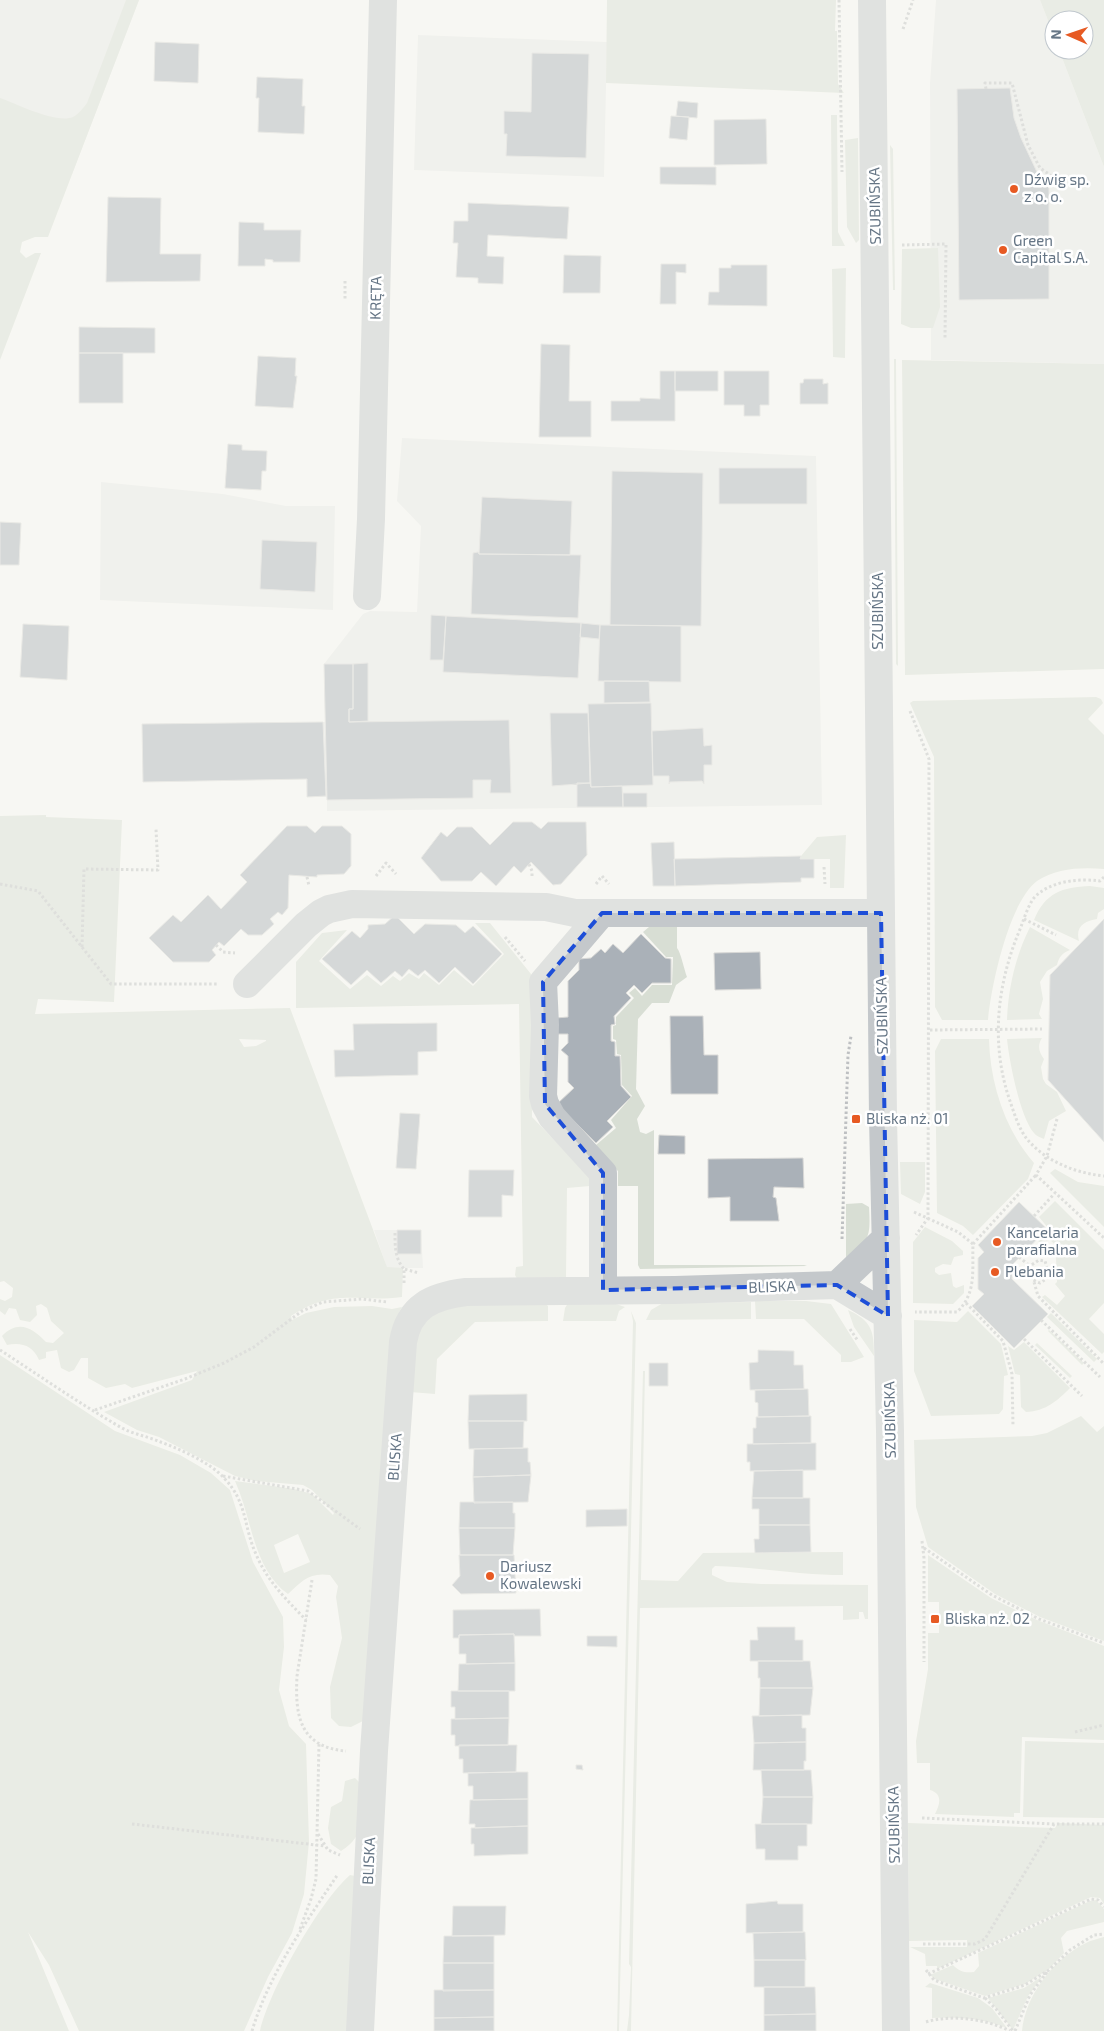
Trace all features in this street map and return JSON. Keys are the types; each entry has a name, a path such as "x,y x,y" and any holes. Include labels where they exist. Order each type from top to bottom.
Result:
{"street":[{"name":"KRĘTA","path":"367,596 371,519 383,0"},
{"name":"SZUBIŃSKA","path":"872,0 886,1238 899,1314 894,1817 896,2031"},
{"path":"248,984 306,925 321,913 339,906 362,904 546,907 575,913 881,913"},
{"path":"602,913 543,982 543,1096 549,1113 603,1173 603,1290"},
{"path":"886,1238 838,1286 899,1314"},
{"name":"BLISKA","path":"360,2031 374,1751 403,1342 407,1326 414,1315 423,1305 443,1296 466,1292 838,1286"}],"path":[{"path":"986,88 985,83 1012,83 1028,145 1040,168 1056,179"},
{"path":"896,245 946,244 945,338"},
{"path":"82,948 84,869 158,870 156,829"},
{"path":"1104,877 1102,882 1084,878 1065,881 1048,888 1034,899 1024,919 1004,973 998,1030 999,1061 1005,1088 1013,1113 1027,1139 1047,1156 1071,1170 1104,1176"},
{"path":"0,884 38,890 111,984 248,984"},
{"path":"1024,919 1056,935"},
{"path":"930,1030 1042,1029"},
{"path":"899,1314 956,1312 966,1303 971,1292 972,1244 1036,1175 1047,1156 1057,1119"},
{"path":"1036,1175 1104,1238"},
{"path":"1034,1216 1056,1193"},
{"path":"907,1209 958,1232 972,1244"},
{"path":"395,1233 396,1256 404,1269"},
{"path":"1020,1257 1030,1266"},
{"path":"1034,1282 1040,1283 1046,1279 1048,1271 1045,1261 1040,1260 1028,1269 1038,1296 1104,1364"},
{"path":"94,1410 185,1379 224,1363 254,1347 302,1311 323,1302 362,1299 423,1305"},
{"path":"966,1303 1003,1340 1012,1374 1012,1426"},
{"path":"1041,1320 1100,1376"},
{"path":"1024,1338 1082,1396"},
{"path":"0,1350 124,1428 186,1453 222,1476 233,1488 242,1503 254,1552 271,1584 306,1620"},
{"path":"222,1476 308,1491 388,1550"},
{"path":"924,1548 992,1596 1039,1619 1104,1643"},
{"path":"312,1580 297,1676 297,1707 303,1730 319,1744 343,1751 374,1751"},
{"path":"1076,1732 1104,1725"},
{"path":"297,1937 316,1879 319,1744"},
{"path":"894,1817 1054,1824 1104,1824"},
{"path":"132,1824 325,1846"},
{"path":"895,1944 975,1944 984,1939 1054,1824"},
{"path":"318,1834 328,1850 343,1856"},
{"path":"252,2031 261,2003 297,1937 338,1873"},
{"path":"895,1989 1091,1899 1098,1900 1104,1907"},
{"path":"1013,2031 1030,1995 1049,1970 1070,1950 1094,1935 1104,1934"},
{"path":"923,1967 934,1980 984,1998 996,2009 1013,2031"},
{"path":"984,1998 1025,1985 1049,1970"},
{"path":"896,2031 934,2019 965,2019 996,2024 1013,2031"}],"highlighted area":[{"path":"602,913 881,913 888,1316 837,1285 603,1290 603,1173 545,1104 543,982"}],"shaded area":[{"path":"0,0 139,0 72,174 0,145"},
{"path":"126,0 139,0 48,237 35,237 22,242 20,252 26,258 35,253 41,253 0,360 0,98 57,118 73,117 81,111 87,103"},
{"path":"607,0 836,0 835,31 837,31 838,84 844,93 606,83"},
{"path":"936,0 1040,0 1044,10 1044,60 1063,60 1104,167 1104,364 931,360 930,83"},
{"path":"1040,0 1104,0 1104,167 1063,60 1094,60 1094,10 1044,10"},
{"path":"418,35 607,42 604,177 414,170"},
{"path":"831,115 837,115 838,232 845,246 832,246"},
{"path":"858,138 859,240 856,243 847,227 845,140"},
{"path":"890,145 893,149 895,290 893,290"},
{"path":"938,248 940,307 933,328 911,328 901,324 902,249"},
{"path":"846,268 845,358 833,357 832,269"},
{"path":"894,359 896,359 898,666 896,664"},
{"path":"902,360 1104,364 1104,669 905,675"},
{"path":"402,438 816,456 822,805 327,811 327,797 307,797 306,779 143,782 142,724 325,722 324,664 363,614 370,611 417,612 421,526 397,501"},
{"path":"101,482 223,494 286,506 335,506 333,610 100,600"},
{"path":"1096,697 1101,699 1103,703 1088,719 1104,735 1104,869 1069,869 1052,873 1037,881 1027,892 1010,925 997,967 988,1020 942,1020 935,1007 934,757 910,703 913,701"},
{"path":"46,815 46,817 122,820 114,1002 38,999 35,1014 290,1008 387,1267 403,1268 402,1297 334,1299 307,1307 291,1316 292,1320 306,1313 334,1307 372,1306 392,1309 402,1307 397,1316 367,1719 351,1727 339,1726 331,1718 330,1687 342,1638 336,1597 338,1586 330,1575 323,1574 306,1578 288,1594 276,1583 260,1557 235,1481 294,1489 312,1494 333,1515 334,1513 312,1490 303,1485 256,1481 235,1476 159,1437 137,1430 104,1412 192,1380 197,1371 132,1388 125,1384 106,1388 88,1378 88,1358 81,1358 74,1370 69,1372 61,1368 57,1350 46,1352 46,1358 39,1360 30,1348 17,1344 7,1345 2,1336 14,1328 25,1327 31,1329 46,1342 53,1343 64,1333 51,1321 47,1308 41,1304 36,1306 37,1315 30,1322 20,1320 16,1309 9,1308 5,1315 0,1311 0,1299 5,1301 12,1297 13,1288 4,1281 0,1282 0,816","holes":["239,1039 266,1040 266,1041 256,1046 244,1047","298,1534 310,1562 284,1573 274,1545"]},
{"path":"846,835 844,888 830,888 830,859 800,859 817,837"},
{"path":"1090,886 1104,888 1104,909 1098,913 1097,919 1082,925 1078,932 1079,941 1034,920 1043,903 1056,893 1071,888"},
{"path":"475,923 490,923 531,974 532,1117 590,1177 590,1186 567,1188 566,1279 517,1279 515,1275 516,1267 523,1266 519,1004 296,1008 296,962 322,933 347,930 319,961 350,989 367,975 381,986 393,976 400,981 409,973 419,979 424,973 439,985 454,970 473,986 504,954"},
{"path":"677,926 677,948 687,977 676,985 669,1003 652,1003 638,1019 636,1089 645,1106 637,1119 640,1132 646,1134 654,1130 654,1265 807,1266 640,1269 638,1265 638,1186 618,1186 618,1171 562,1118 596,1145 616,1128 611,1120 632,1096 622,1085 621,1055 617,1054 616,1040 613,1039 613,1026 616,1025 616,1017 634,998 629,993 635,988 642,996 652,985 672,985 673,957 666,957 643,932 649,927"},
{"path":"1030,927 1070,950 1061,956 1057,965 1047,971 1040,982 1043,999 1039,1014 1042,1019 1007,1020 1014,972"},
{"path":"1042,1038 1039,1046 1044,1059 1041,1067 1043,1079 1046,1084 1057,1092 1066,1111 1049,1121 1044,1139 1035,1134 1024,1115 1013,1074 1007,1039"},
{"path":"941,1039 989,1039 992,1072 1001,1105 1015,1136 1034,1163 1028,1179 973,1235 963,1226 937,1213 935,1051"},
{"path":"900,1162 925,1162 925,1192 920,1204 901,1194"},
{"path":"1055,1169 1078,1182 1104,1186 1104,1227 1050,1173"},
{"path":"1055,1201 1104,1250 1104,1303 1089,1319 1104,1334 1104,1352 1102,1354 1042,1297 1045,1295 1057,1305 1065,1296 1055,1284 1057,1282 1056,1258 1061,1250 1049,1239 1043,1245 1038,1241 1049,1229 1039,1217"},
{"path":"862,1203 869,1207 868,1233 863,1243 846,1263 846,1204"},
{"path":"925,1227 952,1241 963,1251 963,1255 954,1257 951,1265 943,1264 935,1268 935,1272 939,1275 951,1273 953,1286 956,1288 964,1285 964,1293 953,1304 913,1303 913,1242"},
{"path":"374,1230 421,1230 423,1268 387,1268"},
{"path":"755,1301 806,1301 831,1304 864,1357 851,1362 841,1362 841,1355 804,1319 756,1319"},
{"path":"751,1302 751,1319 646,1320 651,1310 663,1303"},
{"path":"453,1303 544,1303 548,1306 548,1321 475,1322 437,1359 435,1394 410,1392 414,1339 427,1316"},
{"path":"568,1303 616,1304 625,1307 619,1311 616,1321 563,1321 565,1308"},
{"path":"848,1310 862,1318 870,1328 874,1356 854,1327"},
{"path":"631,1311 636,1323 619,2031 617,2031 633,1321"},
{"path":"968,1311 1001,1344 1008,1375 1004,1376 1003,1409 999,1414 931,1416 914,1371 914,1320 957,1322"},
{"path":"1051,1313 1097,1359 1094,1362 1047,1317"},
{"path":"1048,1331 1084,1363 1082,1365"},
{"path":"1024,1342 1070,1388 1051,1404 1039,1410 1026,1412 1021,1407 1020,1375 1015,1374 1008,1346 1014,1350"},
{"path":"1037,1343 1072,1376 1070,1378 1035,1345"},
{"path":"0,1355 115,1431 180,1455 211,1473 230,1490 253,1562 283,1617 284,1647 279,1690 289,1726 306,1744 309,1842 304,1894 292,1933 268,1977 244,2031 79,2031 49,1965 28,1932 69,2031 0,2031"},
{"path":"643,1371 645,1371 641,1580 678,1581 703,1553 843,1552 843,1575 715,1566 712,1569 712,1575 727,1582 868,1585 868,1619 865,1619 863,1612 859,1612 859,1619 843,1620 843,1606 640,1608 631,2031 627,2031 631,1967 629,1964"},
{"path":"1081,1416 1097,1432 1104,1426 1104,1641 1040,1617 995,1594 928,1547 916,1507 914,1440 1032,1436 1047,1433"},
{"path":"928,1555 991,1598 1037,1620 1104,1646 1104,1740 1022,1737 1020,1813 1014,1813 1014,1817 935,1814 939,1797 930,1790 930,1763 917,1763 916,1741 928,1669 928,1633 939,1633 939,1602 928,1602"},
{"path":"1025,1741 1104,1743 1104,1818 1023,1817"},
{"path":"355,1778 363,1786 361,1823 355,1838 341,1851 331,1844 328,1828 331,1807 342,1801 345,1781"},
{"path":"908,1823 1055,1828 1058,1823 1104,1825 1104,1904 1100,1898 1091,1897 937,1969 937,1966 926,1966 925,1954 910,1947 967,1947 967,1940 909,1941"},
{"path":"350,1875 355,1876 349,2031 260,2031 265,2014 284,1971 297,1948 324,1905"},
{"path":"1096,1900 1104,1909 1104,1922 1067,1931 1061,1938 1064,1953 1049,1969 1025,1984 985,1996 935,1979 930,1975 953,1965 963,1972 974,1972 979,1966 978,1953 1090,1901"},
{"path":"1104,1937 1104,2031 1022,2031 1024,2018 1035,1992 1052,1968 1074,1950 1088,1942"},
{"path":"1043,1976 1028,1996 1013,2030 988,1998 1024,1988"},
{"path":"930,1983 978,1998 992,2008 1007,2028 989,2022 970,2019 932,2018 932,1988 925,1987"}],"building":[{"path":"155,42 199,44 198,83 154,81"},
{"path":"532,53 589,54 586,158 506,156 507,134 504,134 504,111 531,112"},
{"path":"257,77 303,79 302,106 305,106 304,134 258,132 259,98 256,98"},
{"path":"1010,88 1014,118 1021,138 1037,172 1049,188 1049,299 959,300 957,89"},
{"path":"678,101 698,103 697,118 676,116"},
{"path":"671,116 689,117 687,140 669,138"},
{"path":"766,119 767,164 714,165 714,120"},
{"path":"660,167 716,167 716,185 660,184"},
{"path":"108,197 161,198 160,254 201,254 200,281 106,282"},
{"path":"468,203 569,207 567,239 488,235 487,256 504,257 503,284 478,283 478,278 456,277 458,243 453,243 454,221 468,221"},
{"path":"239,222 264,223 264,230 301,230 300,262 273,262 273,260 265,259 265,266 238,266"},
{"path":"564,255 601,256 600,293 563,293"},
{"path":"661,264 686,264 686,273 676,272 676,304 660,304"},
{"path":"731,265 767,265 767,306 708,305 709,292 719,292 719,268 731,268"},
{"path":"79,327 155,328 155,353 79,353"},
{"path":"541,344 570,345 569,401 591,401 591,437 539,437"},
{"path":"79,353 123,353 123,403 79,403"},
{"path":"258,356 296,358 295,376 297,376 293,408 255,406"},
{"path":"660,371 675,371 675,421 611,421 611,401 640,401 640,398 660,399"},
{"path":"675,371 718,371 718,391 675,391"},
{"path":"724,371 769,371 769,405 760,405 760,416 744,416 744,405 724,405"},
{"path":"804,379 823,379 823,384 828,383 828,404 800,404 800,383 803,383"},
{"path":"228,444 242,445 242,450 267,451 266,471 262,471 261,490 225,488"},
{"path":"719,468 807,468 807,504 719,504"},
{"path":"612,471 703,473 701,626 610,625"},
{"path":"482,497 572,501 570,555 479,554"},
{"path":"0,522 21,523 19,565 0,565"},
{"path":"262,540 317,542 315,592 260,589"},
{"path":"478,552 479,554 581,555 578,618 471,614 473,553"},
{"path":"431,615 446,616 443,660 430,660"},
{"path":"446,616 581,623 578,678 443,672"},
{"path":"581,623 600,625 599,639 580,637"},
{"path":"23,624 69,626 67,680 20,677"},
{"path":"600,625 681,626 681,682 598,681"},
{"path":"368,663 368,721 349,722 349,709 353,709 353,664"},
{"path":"324,664 353,664 353,709 349,709 349,722 509,720 511,793 490,793 491,780 473,780 473,798 327,800"},
{"path":"604,681 649,681 650,702 604,703"},
{"path":"651,703 653,785 591,787 588,704"},
{"path":"550,713 588,713 590,783 552,786"},
{"path":"323,722 326,796 307,797 307,779 143,782 142,724"},
{"path":"703,728 704,746 712,745 712,765 704,765 704,784 702,781 670,782 669,784 669,776 653,776 652,731"},
{"path":"577,783 590,783 591,787 622,786 623,807 577,807"},
{"path":"623,793 647,793 647,807 623,807"},
{"path":"513,822 532,822 541,829 548,822 586,822 587,855 561,884 553,885 531,862 521,873 514,866 496,886 481,872 472,881 441,881 421,858 441,832 447,837 457,827 472,827 490,845"},
{"path":"287,826 307,826 315,833 322,826 342,826 351,834 351,866 344,874 317,875 317,877 289,875 288,908 282,915 278,912 270,919 274,924 262,935 248,935 241,929 224,946 219,942 212,950 216,955 209,962 173,962 149,938 173,915 181,922 208,895 221,909 247,882 240,875"},
{"path":"674,842 675,886 653,886 651,843"},
{"path":"801,856 800,859 814,859 814,878 801,878 801,882 675,886 674,859"},
{"path":"395,915 414,934 425,924 456,925 465,933 473,926 502,954 473,984 455,967 439,983 425,970 418,976 409,969 402,977 395,971 381,983 367,970 351,985 322,959 352,931 360,938 368,929 368,925 385,924"},
{"path":"1104,919 1104,1142 1048,1080 1050,975"},
{"path":"641,934 665,958 671,959 671,983 652,983 642,993 634,985 626,993 631,998 614,1016 615,1024 611,1025 611,1041 615,1042 615,1056 620,1056 621,1086 631,1097 607,1121 613,1127 596,1143 557,1104 574,1088 568,1082 568,1056 561,1050 568,1043 568,1034 556,1034 556,1018 568,1017 568,981 579,970 579,959 591,958 601,949 605,953 613,944 623,953"},
{"path":"760,952 761,989 715,990 714,953"},
{"path":"670,1016 703,1016 704,1055 718,1055 718,1094 671,1094"},
{"path":"437,1023 437,1051 418,1052 418,1075 335,1077 334,1050 354,1050 353,1024"},
{"path":"400,1113 420,1114 416,1169 396,1168"},
{"path":"659,1135 685,1136 685,1154 658,1154"},
{"path":"803,1158 804,1188 774,1187 773,1197 776,1198 779,1221 730,1221 730,1197 708,1198 708,1159"},
{"path":"469,1170 514,1170 513,1196 502,1195 502,1217 468,1217"},
{"name":"Plebania","path":"1019,1202 1047,1229 1013,1264 1012,1279 1048,1314 1014,1348 972,1306 984,1294 978,1289 978,1258 984,1252 978,1245"},
{"path":"397,1230 421,1230 421,1254 397,1254"},
{"path":"758,1350 794,1351 794,1365 803,1365 804,1389 750,1390 749,1363 758,1362"},
{"path":"649,1363 668,1363 668,1386 649,1386"},
{"path":"808,1389 809,1416 758,1417 758,1403 755,1402 755,1390"},
{"path":"527,1394 527,1421 468,1421 469,1395"},
{"path":"811,1416 811,1443 753,1444 753,1428 756,1428 756,1417"},
{"path":"468,1421 524,1421 523,1448 469,1449"},
{"path":"816,1443 816,1470 750,1471 750,1462 747,1462 747,1444"},
{"path":"528,1448 528,1462 530,1462 531,1475 473,1477 474,1449"},
{"path":"803,1470 803,1498 752,1498 754,1471"},
{"path":"531,1475 528,1502 474,1503 473,1477"},
{"path":"752,1498 810,1498 810,1525 759,1525 759,1509 752,1509"},
{"path":"460,1502 513,1502 515,1528 459,1528"},
{"path":"627,1509 627,1526 586,1527 586,1510"},
{"path":"759,1525 810,1525 811,1552 755,1553 754,1539 759,1539"},
{"path":"459,1528 515,1528 513,1555 460,1555"},
{"path":"459,1555 514,1555 516,1593 461,1594 452,1585 460,1576"},
{"path":"540,1609 541,1636 514,1636 514,1634 459,1635 459,1638 453,1638 453,1610"},
{"path":"757,1627 795,1627 795,1640 803,1640 803,1661 750,1661 750,1640 758,1640"},
{"path":"514,1634 515,1663 466,1664 466,1654 459,1654 459,1635"},
{"path":"587,1636 617,1636 617,1647 587,1646"},
{"path":"758,1661 810,1661 813,1688 760,1688"},
{"path":"515,1663 515,1691 458,1691 459,1664"},
{"path":"760,1688 813,1688 810,1715 759,1716"},
{"path":"451,1691 509,1691 509,1718 455,1719 455,1707 451,1707"},
{"path":"802,1715 802,1728 806,1728 806,1742 754,1743 752,1716"},
{"path":"509,1718 508,1745 455,1746 455,1735 451,1735 451,1719"},
{"path":"806,1742 804,1770 753,1770 754,1743"},
{"path":"459,1745 517,1745 516,1772 463,1773 463,1759 459,1759"},
{"path":"576,1765 582,1765 583,1770 576,1769"},
{"path":"761,1770 811,1770 813,1797 763,1797"},
{"path":"528,1772 528,1799 473,1800 473,1786 468,1786 468,1773"},
{"path":"763,1797 813,1797 812,1824 761,1824"},
{"path":"528,1799 528,1826 475,1828 475,1824 469,1824 470,1800"},
{"path":"755,1824 807,1824 807,1846 798,1846 798,1860 765,1860 765,1849 756,1849"},
{"path":"528,1826 528,1854 474,1856 474,1844 471,1844 471,1828"},
{"path":"777,1901 778,1904 803,1904 803,1932 746,1933 746,1904"},
{"path":"453,1906 506,1906 505,1935 452,1936"},
{"path":"805,1932 806,1960 754,1960 753,1933"},
{"path":"444,1936 494,1936 494,1963 443,1963"},
{"path":"754,1960 805,1960 805,1987 754,1987"},
{"path":"443,1963 494,1963 494,1990 443,1991"},
{"path":"764,1987 815,1987 816,2014 764,2015"},
{"path":"434,1990 494,1990 494,2017 434,2018"},
{"path":"816,2014 816,2031 764,2031 764,2015"},
{"path":"494,2017 494,2031 434,2031 434,2018"}],"place":[{"name":"Dźwig sp. z o. o.","path":"1014,189"},
{"name":"Green Capital S.A.","path":"1003,250"},
{"name":"Bliska nż. 01","path":"856,1119"},
{"name":"Kancelaria parafialna","path":"997,1242"},
{"name":"Plebania","path":"995,1272"},
{"name":"Dariusz Kowalewski","path":"490,1576"},
{"name":"Bliska nż. 02","path":"935,1619"}]}
